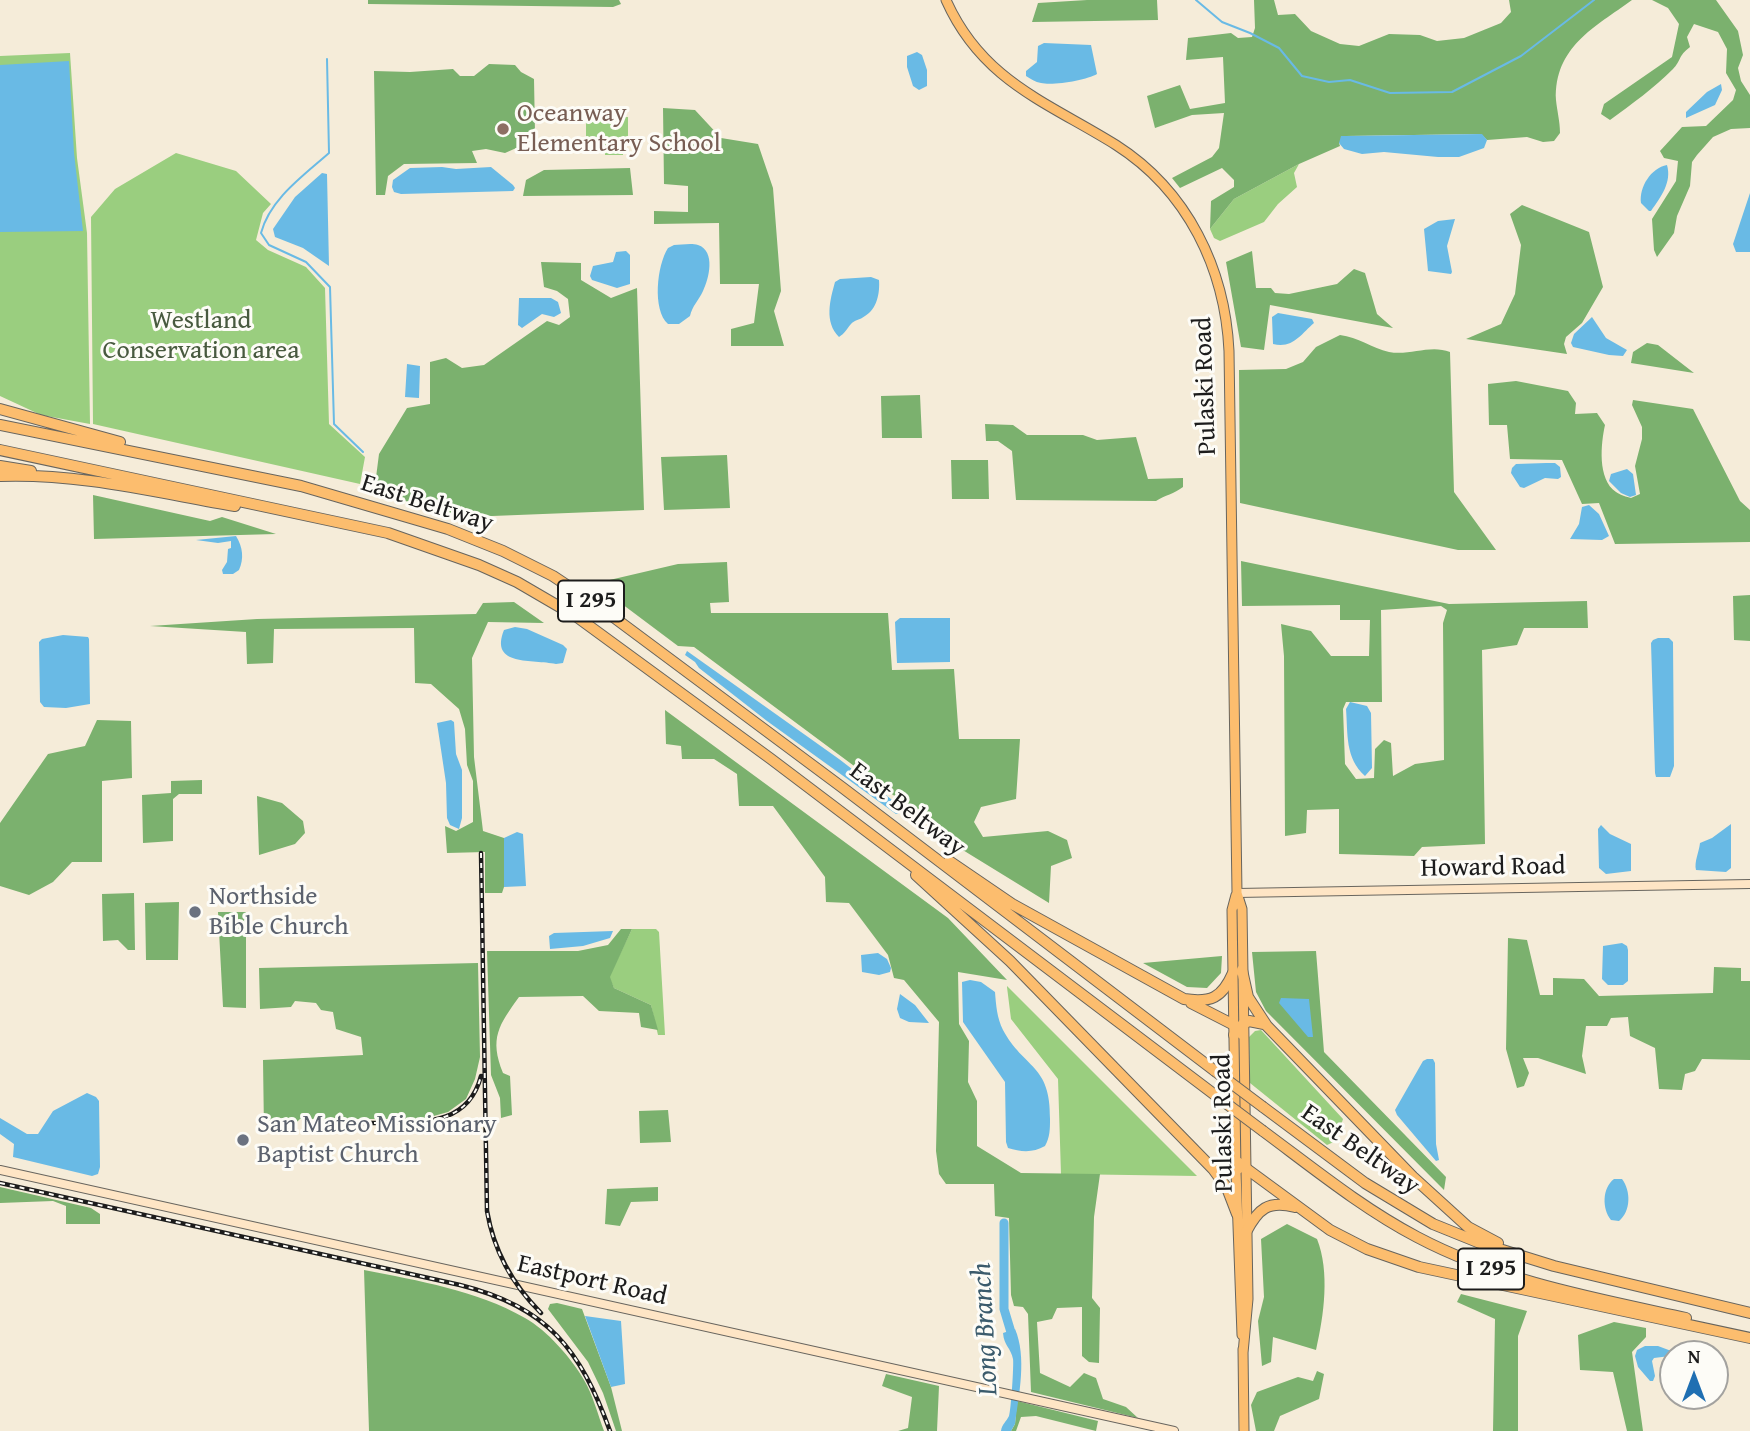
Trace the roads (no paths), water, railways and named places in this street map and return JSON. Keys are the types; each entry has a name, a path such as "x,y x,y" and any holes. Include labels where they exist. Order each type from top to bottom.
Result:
{"highway":[{"path":"0,409 116,441 301,486"},
{"name":"East Beltway","path":"0,424 301,486 448,529 503,551 552,576 604,610 1365,1183 1433,1224 1480,1243 1554,1266 1750,1313"},
{"name":"East Beltway","path":"0,450 388,533 444,551 517,582 610,640 1354,1199 1416,1237 1466,1260 1512,1276 1750,1336"},
{"path":"0,466 268,512 323,518"},
{"path":"0,476 52,477 98,483"},
{"path":"843,788 1012,904 1239,1030 1249,1021 1257,1021 1267,1026"},
{"path":"872,835 1010,961 1213,1169 1227,1188 1237,1214"},
{"path":"1184,999 1202,1001 1216,997 1238,971"},
{"path":"1238,971 1248,997 1267,1026 1446,1208 1468,1227 1489,1240 1554,1266"},
{"path":"1213,1169 1222,1174 1241,1166 1330,1230 1367,1249 1419,1267 1750,1336"},
{"path":"1246,1232 1261,1210 1284,1204 1298,1208"}],"main road":[{"name":"Pulaski Road","path":"946,0 966,35 989,63 1012,84 1045,106 1117,146 1156,178 1191,221 1205,246 1220,286 1228,326 1229,351 1237,893 1232,910 1238,971 1241,1166 1248,1299 1243,1353"},
{"name":"Pulaski Road","path":"1241,1166 1237,1214 1244,1431"}],"street":[{"name":"Howard Road","path":"1237,893 1750,884"},
{"name":"Eastport Road","path":"0,1170 1174,1431"}],"water":[{"path":"1044,43 1091,45 1097,74 1053,84 1031,79 1026,76 1026,71 1037,62 1038,46"},
{"path":"917,52 922,55 927,70 927,86 919,90 913,86 907,67 907,56"},
{"path":"69,61 74,153 83,231 0,232 0,65"},
{"path":"1721,84 1722,90 1715,105 1686,118 1686,112 1707,92"},
{"path":"1482,134 1487,140 1484,148 1459,157 1384,152 1362,154 1344,149 1339,143 1341,136"},
{"path":"1667,165 1665,189 1649,211 1641,203 1644,185 1651,174"},
{"path":"491,167 515,188 513,191 394,192 393,180 410,168"},
{"path":"322,173 327,174 329,266 303,248 275,237 273,229 295,197"},
{"path":"1750,193 1750,252 1736,252 1733,244"},
{"path":"1455,219 1447,246 1451,274 1428,271 1424,229 1438,221"},
{"path":"695,244 704,248 710,266 705,286 690,316 679,324 668,324 660,309 658,287 664,256 668,248"},
{"path":"626,251 630,255 630,284 617,288 592,280 590,276 593,266 613,262 616,252"},
{"path":"871,277 879,280 875,305 839,337 830,318 835,282 840,279"},
{"path":"519,298 551,298 558,302 561,313 554,317 542,314 522,328 518,325"},
{"path":"1278,313 1312,319 1314,323 1291,342 1273,344 1272,317"},
{"path":"1592,317 1606,338 1627,350 1623,356 1573,347 1571,343 1574,334"},
{"path":"407,364 420,366 419,398 405,397"},
{"path":"1555,463 1560,467 1561,477 1545,478 1524,488 1520,487 1511,473 1516,464"},
{"path":"1627,469 1633,474 1636,495 1630,497 1621,493 1609,481 1611,474"},
{"path":"1589,505 1599,514 1609,536 1602,540 1570,539 1579,524 1582,507"},
{"path":"236,536 242,557 239,570 233,574 223,574 222,570 227,562 231,541 218,543 196,540"},
{"path":"900,618 950,618 950,662 897,663 895,622"},
{"path":"515,627 527,629 563,645 567,649 563,663 525,661 508,656 501,642 504,630"},
{"path":"63,635 89,639 90,704 66,708 44,707 40,702 39,642"},
{"path":"1658,638 1669,638 1673,642 1674,766 1670,777 1656,777 1655,773 1651,643"},
{"path":"687,651 839,759 900,806 899,813 896,814 767,721 699,668 685,655"},
{"path":"1350,702 1367,706 1371,713 1372,768 1365,776 1354,761 1349,745 1346,709"},
{"path":"451,720 454,722 456,754 462,770 462,818 459,829 450,825 447,818 446,783 437,723"},
{"path":"1731,824 1731,868 1726,872 1696,870 1700,843"},
{"path":"1601,825 1610,834 1631,844 1631,871 1606,874 1599,868 1598,829"},
{"path":"517,832 523,834 526,886 504,887 504,838"},
{"path":"613,931 610,938 583,946 550,949 549,936 554,933"},
{"path":"1622,943 1628,950 1628,981 1623,985 1608,985 1602,979 1603,946"},
{"path":"878,953 887,959 890,972 879,975 862,972 861,955"},
{"path":"962,982 981,982 995,992 1003,1030 1019,1053 1035,1068 1046,1087 1050,1130 1045,1146 1036,1150 1008,1148 1005,1082 963,1022"},
{"path":"900,994 915,1005 929,1023 909,1022 900,1018 897,1009"},
{"path":"1281,998 1309,999 1313,1037 1308,1037 1279,1003"},
{"path":"1433,1059 1435,1063 1436,1144 1439,1160 1436,1161 1395,1110 1423,1061"},
{"path":"87,1093 99,1101 98,1174 92,1176 13,1157 14,1144 0,1134 0,1118 27,1134 38,1134 53,1111"},
{"path":"1614,1179 1622,1179 1628,1195 1626,1212 1619,1221 1611,1220 1605,1205 1605,1193"},
{"path":"585,1316 621,1321 625,1384 611,1387"},
{"path":"1015,1329 1021,1351 1021,1376 1015,1424 1011,1431 1001,1431 1010,1412 1013,1369 1012,1355 1003,1333"},
{"path":"1645,1346 1659,1346 1659,1357 1652,1361 1655,1376 1653,1381 1638,1367 1635,1356 1637,1350"}],"waterway":[{"path":"1196,0 1222,22 1279,48 1302,76 1329,82 1350,80 1390,93 1452,92 1521,56 1594,0"},
{"path":"327,59 329,153 298,179 280,199 265,221 261,233 269,245 306,262 330,287 334,424 363,452"},
{"name":"Long Branch","path":"1004,1223 1004,1309 1013,1339"}],"railway":[{"path":"481,853 487,1211 494,1240 506,1266 521,1291 541,1313"},
{"path":"314,1123 412,1122 441,1118 466,1104 475,1092 481,1076"},
{"path":"0,1183 460,1285 490,1294 538,1319 557,1335 586,1377 610,1431"}],"place":[{"name":"Oceanway Elementary School","path":"503,129"},
{"name":"Northside Bible Church","path":"195,912"},
{"name":"San Mateo Missionary Baptist Church","path":"243,1140"}],"park label":[{"name":"Westland Conservation area","path":"201,336"}]}
